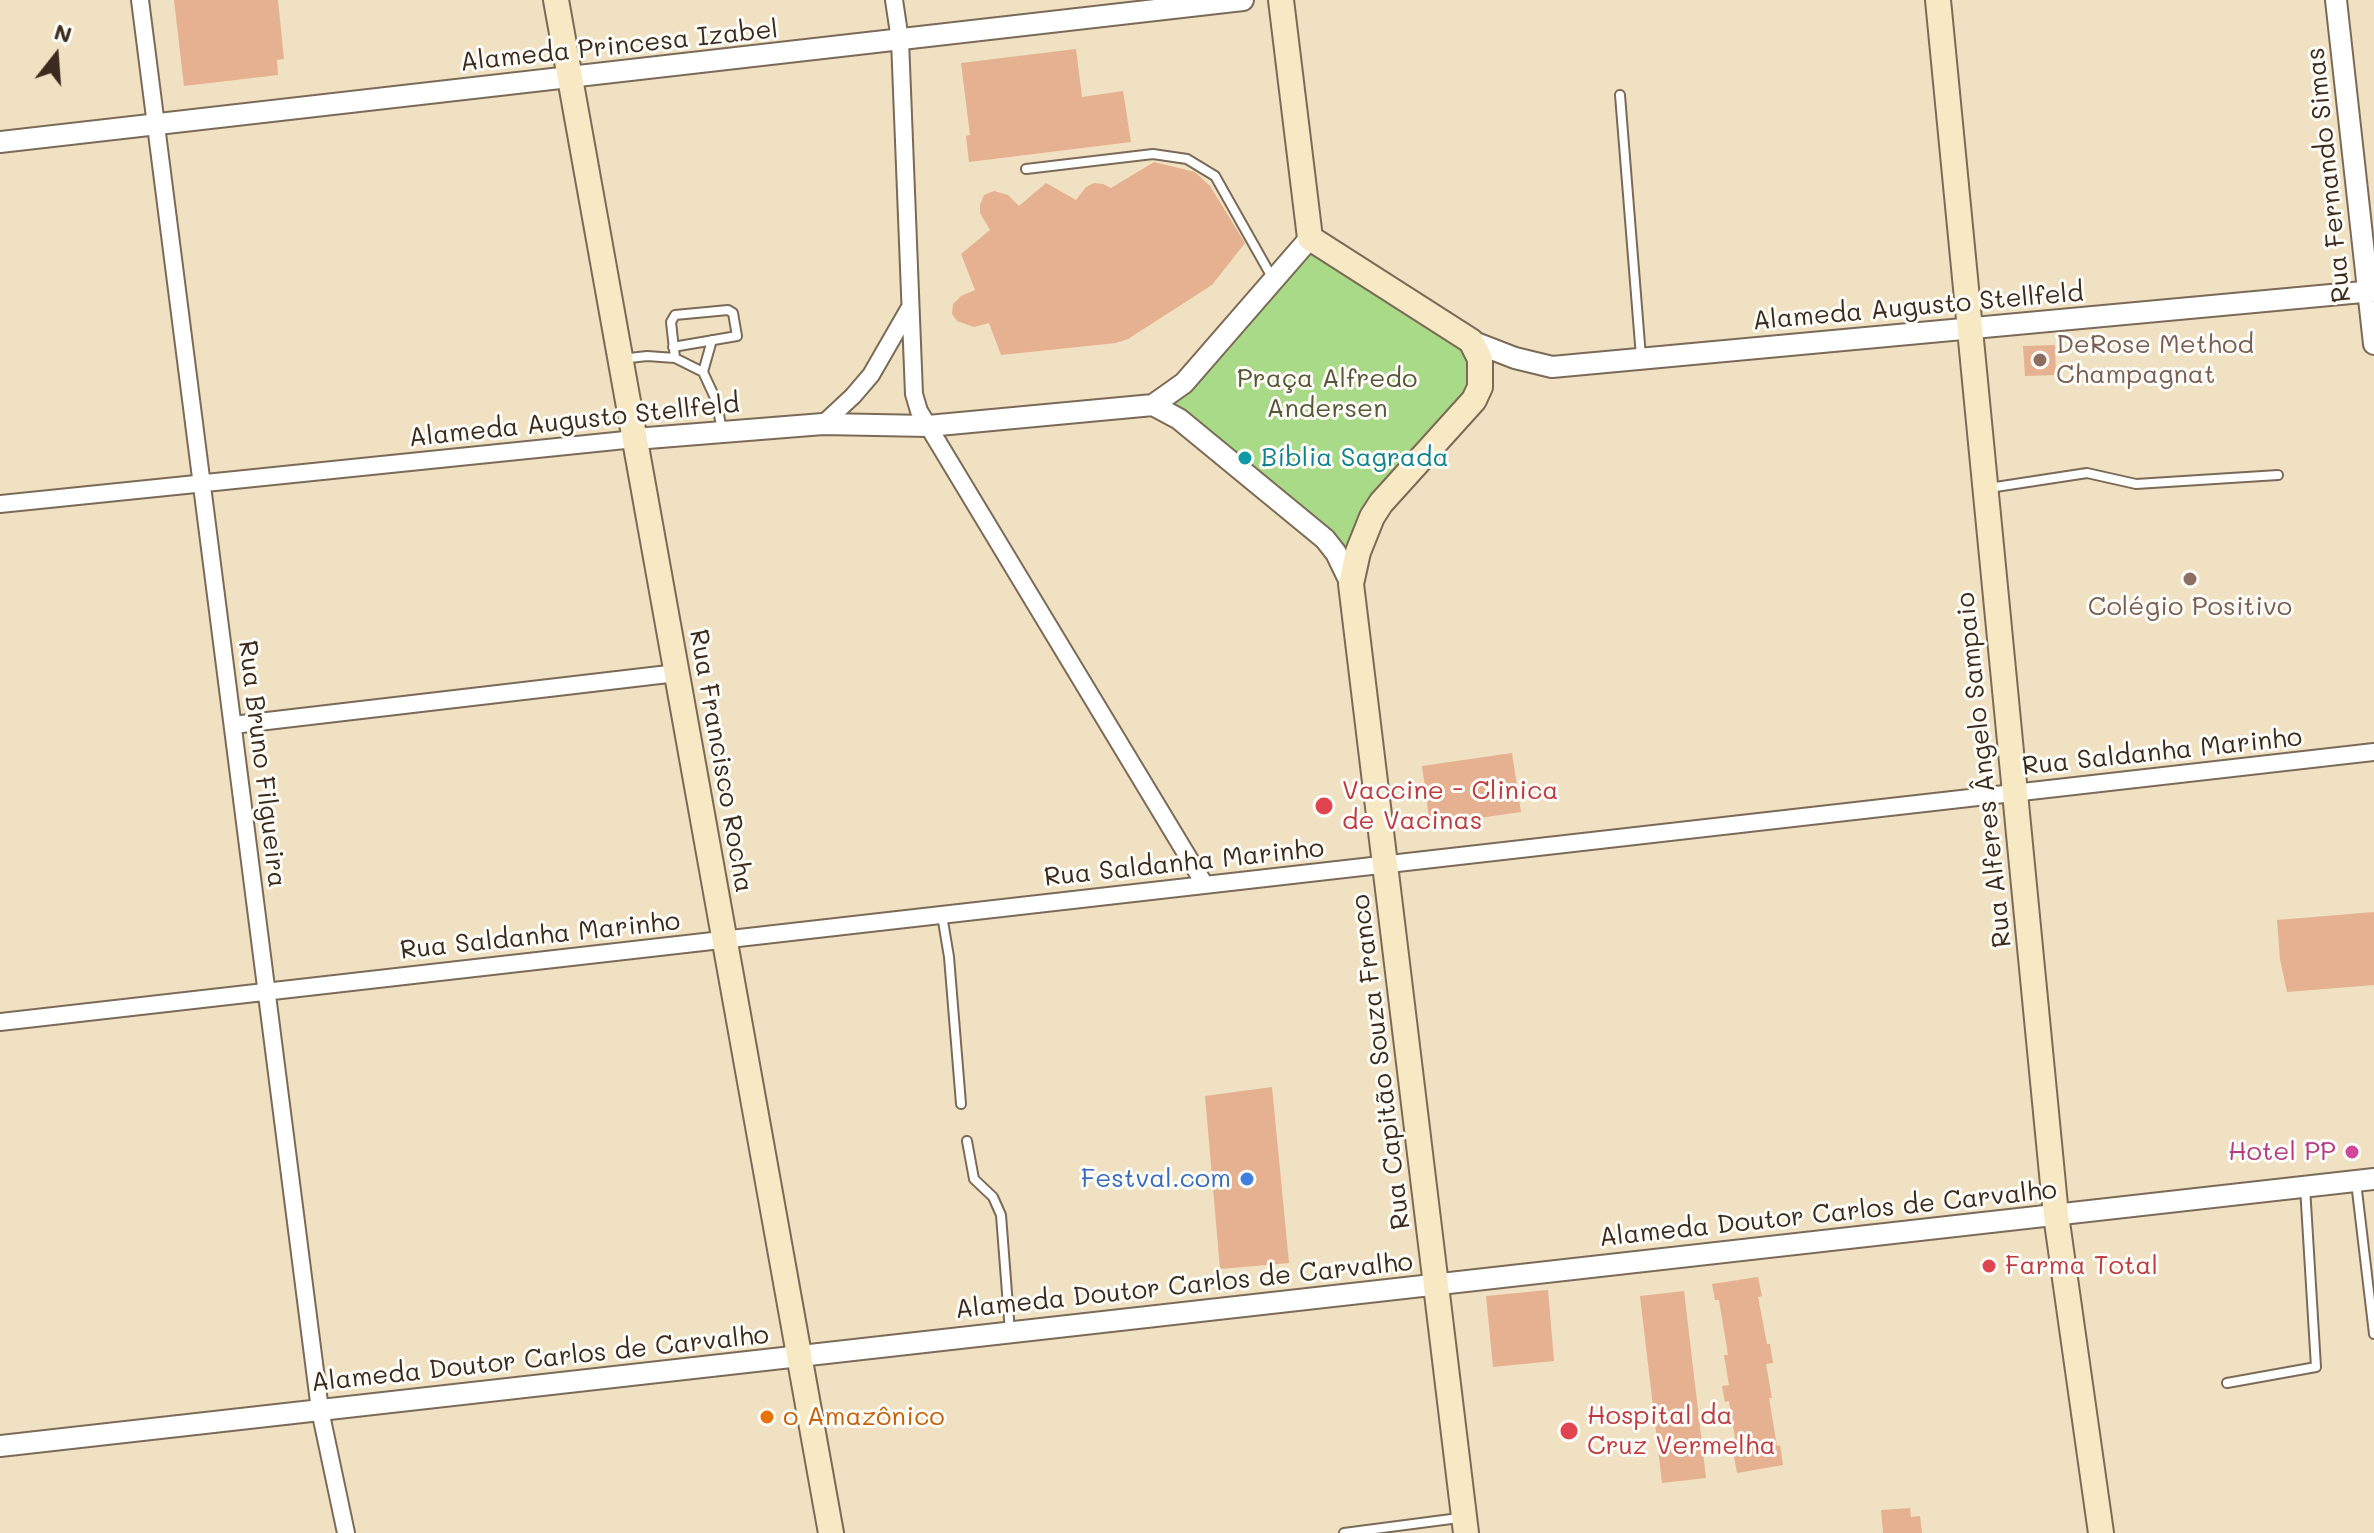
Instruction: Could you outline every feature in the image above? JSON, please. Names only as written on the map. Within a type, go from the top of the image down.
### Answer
[{"type":"main road","name":"Rua Francisco Rocha","points":[[556,0],[831,1533]]},
{"type":"main road","points":[[1281,0],[1310,238],[1471,341],[1480,359],[1482,374],[1474,400],[1381,503],[1364,534],[1351,584]]},
{"type":"main road","name":"Rua Alferes Ângelo Sampaio","points":[[1938,0],[2056,1215],[2101,1533]]},
{"type":"main road","name":"Rua Capitão Souza Franco","points":[[1351,584],[1465,1525]]},
{"type":"street","name":"Rua Bruno Filgueira","points":[[140,0],[320,1410],[346,1533]]},
{"type":"street","points":[[894,0],[900,40],[914,394],[928,426],[1205,885]]},
{"type":"street","name":"Alameda Princesa Izabel","points":[[0,142],[900,40],[1118,7],[1243,0]]},
{"type":"street","name":"Rua Fernando Simas","points":[[2336,0],[2371,291],[2374,344]]},
{"type":"street","points":[[1153,405],[1184,383],[1310,238]]},
{"type":"street","name":"Alameda Augusto Stellfeld","points":[[1471,341],[1515,358],[1552,367],[2371,291]]},
{"type":"street","points":[[823,424],[871,375],[910,308]]},
{"type":"street","points":[[1153,405],[1179,419],[1325,539],[1336,553],[1351,584]]},
{"type":"street","name":"Alameda Augusto Stellfeld","points":[[0,504],[635,439],[823,424],[928,426],[1153,405]]},
{"type":"street","points":[[233,725],[677,673]]},
{"type":"street","name":"Rua Saldanha Marinho","points":[[0,1022],[2374,752]]},
{"type":"street","name":"Alameda Doutor Carlos de Carvalho","points":[[0,1446],[2365,1180]]},
{"type":"lane","points":[[1620,95],[1642,359]]},
{"type":"lane","points":[[1026,169],[1153,154],[1187,159],[1215,176],[1273,280]]},
{"type":"lane","points":[[673,347],[737,336],[733,313],[728,310],[675,315],[671,322],[673,347],[675,358]]},
{"type":"lane","points":[[703,372],[712,340]]},
{"type":"lane","points":[[621,359],[647,356],[675,358],[703,372],[716,400],[722,432]]},
{"type":"lane","points":[[1985,489],[2087,473],[2136,484],[2278,475]]},
{"type":"lane","points":[[942,915],[949,957],[961,1104]]},
{"type":"lane","points":[[967,1141],[974,1179],[993,1197],[1001,1215],[1010,1332]]},
{"type":"lane","points":[[2365,1180],[2374,1334]]},
{"type":"lane","points":[[2227,1383],[2316,1367],[2305,1187]]},
{"type":"lane","points":[[1344,1533],[1465,1525]]},
{"type":"green space","name":"Praça Alfredo Andersen","points":[[1310,238],[1471,341],[1482,374],[1345,568],[1169,412],[1172,394]]},
{"type":"building","points":[[174,0],[278,0],[284,59],[277,60],[278,75],[184,86]]},
{"type":"building","points":[[1076,49],[1082,97],[1123,91],[1131,142],[969,162],[966,136],[970,135],[961,63]]},
{"type":"building","points":[[1154,162],[1195,172],[1210,186],[1245,243],[1212,285],[1128,339],[1116,343],[1001,355],[989,323],[974,327],[957,321],[952,314],[953,304],[961,296],[975,290],[961,254],[990,230],[980,213],[984,195],[994,191],[1008,195],[1019,206],[1046,183],[1076,200],[1086,187],[1094,183],[1111,188]]},
{"type":"building","name":"DeRose Method Champagnat","points":[[2055,345],[2056,375],[2025,376],[2023,346]]},
{"type":"building","points":[[1512,753],[1521,812],[1430,825],[1422,766]]},
{"type":"building","points":[[2374,912],[2374,985],[2287,992],[2277,920]]},
{"type":"building","name":"Festval.com","points":[[1272,1087],[1289,1263],[1220,1269],[1205,1096]]},
{"type":"building","points":[[1758,1277],[1762,1296],[1758,1297],[1773,1363],[1766,1364],[1772,1398],[1769,1398],[1783,1465],[1737,1473],[1734,1457],[1738,1456],[1729,1401],[1725,1402],[1722,1386],[1729,1385],[1724,1355],[1728,1355],[1719,1300],[1715,1300],[1712,1284]]},
{"type":"building","points":[[1548,1290],[1554,1361],[1493,1367],[1486,1296]]},
{"type":"building","points":[[1684,1291],[1706,1478],[1662,1483],[1640,1296]]},
{"type":"building","points":[[1910,1508],[1911,1517],[1920,1516],[1922,1533],[1883,1533],[1881,1510]]},
{"type":"place","name":"DeRose Method Champagnat","points":[[2040,360]]},
{"type":"place","name":"Bíblia Sagrada","points":[[1245,458]]},
{"type":"place","name":"Colégio Positivo","points":[[2190,579]]},
{"type":"place","name":"Vaccine - Clinica de Vacinas","points":[[1324,806]]},
{"type":"place","name":"Hotel PP","points":[[2352,1152]]},
{"type":"place","name":"Festval.com","points":[[1247,1179]]},
{"type":"place","name":"Farma Total","points":[[1989,1266]]},
{"type":"place","name":"o Amazônico","points":[[767,1417]]},
{"type":"place","name":"Hospital da Cruz Vermelha","points":[[1569,1431]]}]
